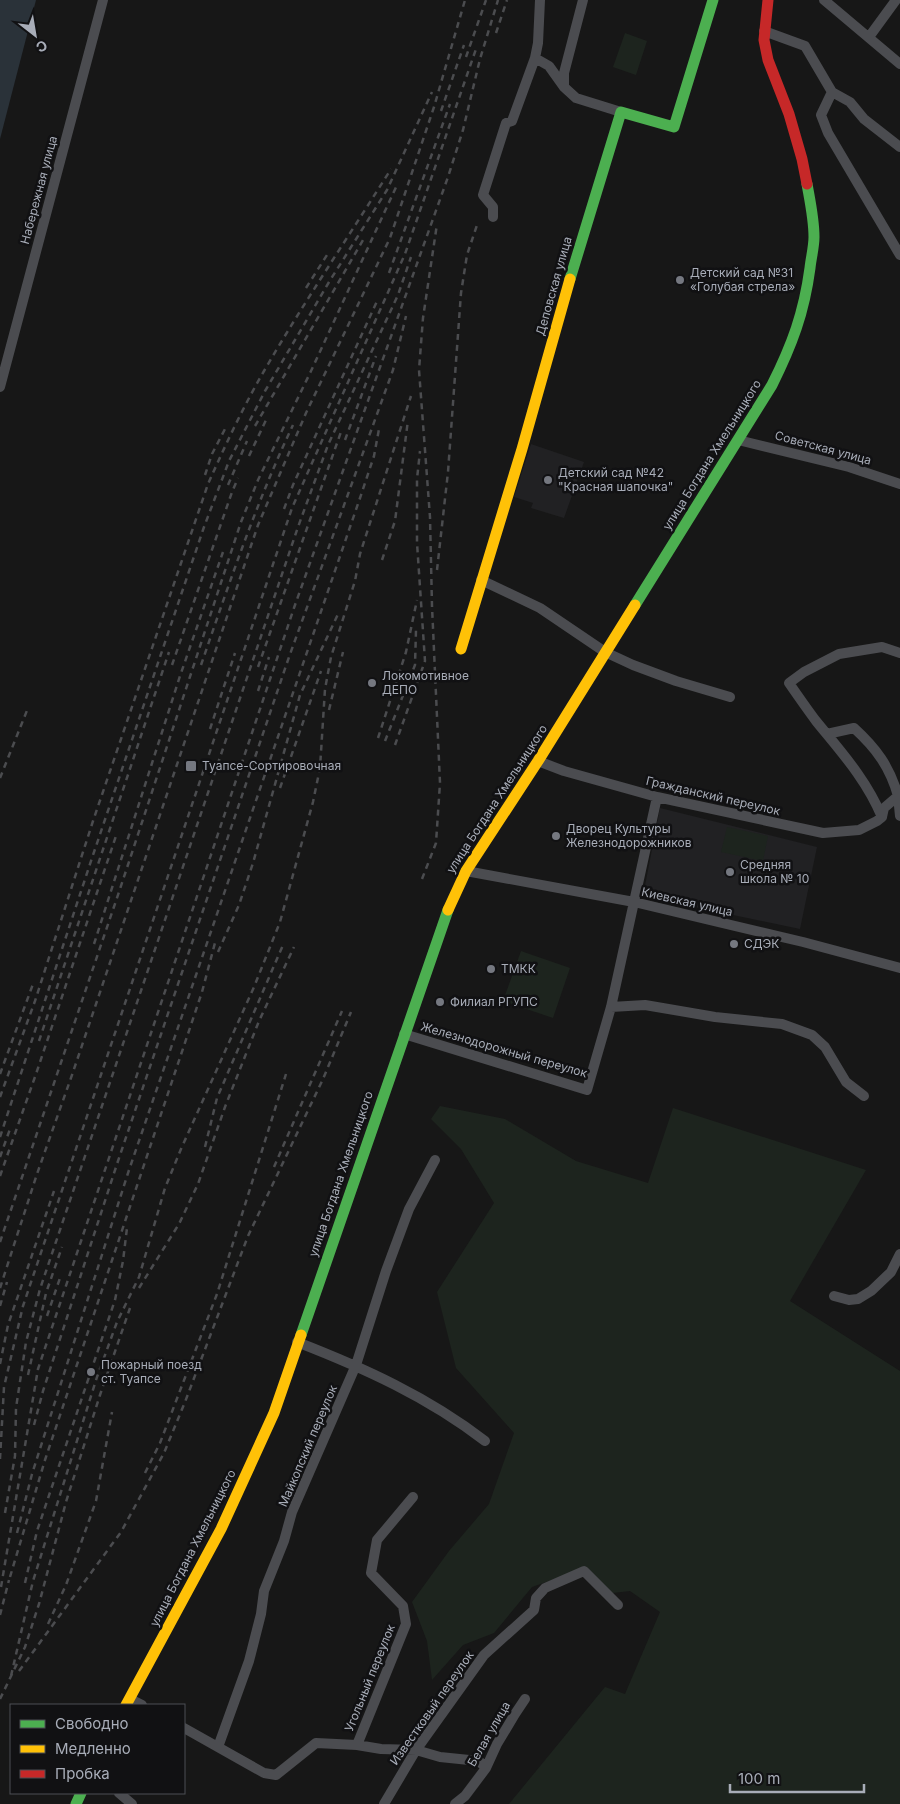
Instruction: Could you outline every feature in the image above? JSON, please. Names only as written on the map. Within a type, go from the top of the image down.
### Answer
[{"type":"main road","points":[[621,112],[674,127],[712,0]]},
{"type":"main road","name":"улица Богдана Хмельницкого","points":[[128,1702],[221,1528],[274,1413],[445,916],[466,871],[538,761],[738,440],[772,385],[790,349],[807,292],[814,239],[812,213],[802,159],[789,114],[768,60],[764,40],[767,2]]},
{"type":"main road","name":"Деповская улица","points":[[461,648],[522,449],[565,294],[621,112]]},
{"type":"street","name":"Набережная улица","points":[[0,387],[103,0]]},
{"type":"street","points":[[493,217],[493,208],[483,194],[506,123],[512,120],[535,58],[538,43],[540,0]]},
{"type":"street","points":[[564,87],[564,72],[583,0]]},
{"type":"street","points":[[824,0],[900,64]]},
{"type":"street","points":[[869,37],[896,0]]},
{"type":"street","points":[[764,31],[805,46],[832,92],[850,102],[864,119],[900,147]]},
{"type":"street","points":[[535,58],[549,66],[564,87],[576,98],[621,112]]},
{"type":"street","points":[[832,92],[821,115],[828,133],[900,255]]},
{"type":"street","name":"Советская улица","points":[[738,440],[849,467],[900,484]]},
{"type":"street","points":[[481,580],[540,608],[605,652],[676,681],[730,696]]},
{"type":"street","points":[[882,817],[876,803],[851,763],[789,683],[804,672],[839,654],[882,647],[900,653]]},
{"type":"street","points":[[827,734],[854,728],[871,743],[892,776],[898,796],[900,816]]},
{"type":"street","name":"Гражданский переулок","points":[[538,761],[564,771],[657,797],[823,833],[859,830],[882,817],[884,808],[898,796]]},
{"type":"street","points":[[657,797],[611,1007],[645,1005],[715,1017],[782,1024],[812,1035],[825,1047],[846,1082],[864,1096]]},
{"type":"street","name":"Киевская улица","points":[[466,871],[634,902],[803,942],[900,968]]},
{"type":"street","name":"Железнодорожный переулок","points":[[404,1034],[587,1090],[611,1007]]},
{"type":"street","name":"Майкопский переулок","points":[[218,1747],[249,1661],[261,1614],[264,1591],[284,1541],[292,1512],[356,1365],[386,1271],[409,1209],[435,1160]]},
{"type":"street","points":[[834,1296],[849,1300],[858,1299],[871,1291],[891,1272],[900,1254]]},
{"type":"street","points":[[297,1342],[356,1365],[422,1398],[459,1420],[485,1441]]},
{"type":"street","name":"Угольный переулок","points":[[357,1745],[406,1624],[402,1606],[371,1573],[377,1540],[413,1497]]},
{"type":"street","name":"Известковый переулок","points":[[384,1804],[416,1750],[484,1654],[534,1610],[536,1598],[545,1588],[584,1571],[618,1605]]},
{"type":"street","name":"Белая улица","points":[[455,1804],[465,1796],[486,1768],[497,1744],[525,1699]]},
{"type":"street","name":"Угольный переулок","points":[[185,1729],[264,1773],[276,1775],[316,1744],[416,1750],[440,1757],[479,1761],[486,1768]]},
{"type":"street","points":[[120,1794],[132,1804]]},
{"type":"shaded area","points":[[0,0],[36,0],[0,139]]},
{"type":"shaded area","points":[[625,33],[647,41],[636,75],[613,67]]},
{"type":"shaded area","name":"Детский сад №42 \"Красная шапочка\"","points":[[531,444],[584,462],[564,518],[531,508],[533,503],[514,497]]},
{"type":"shaded area","name":"Средняя школа № 10","points":[[660,808],[817,847],[800,929],[643,896]]},
{"type":"shaded area","points":[[727,827],[768,836],[763,861],[721,852]]},
{"type":"shaded area","points":[[521,951],[570,968],[553,1018],[503,1001]]},
{"type":"shaded area","points":[[440,1106],[505,1119],[576,1161],[648,1183],[673,1108],[866,1170],[790,1301],[900,1371],[900,1804],[509,1804],[605,1687],[625,1694],[660,1612],[630,1591],[604,1594],[580,1570],[532,1587],[494,1633],[463,1645],[432,1680],[427,1641],[412,1602],[449,1551],[489,1504],[514,1433],[456,1368],[437,1292],[494,1203],[461,1149],[431,1119]]},
{"type":"railway","points":[[0,1288],[258,525],[306,413],[390,238],[434,107],[465,0]]},
{"type":"railway","points":[[466,57],[486,0]]},
{"type":"railway","points":[[1,1587],[38,1369],[295,605],[448,177],[463,130],[480,59],[498,0]]},
{"type":"railway","points":[[496,33],[507,0]]},
{"type":"railway","points":[[441,111],[464,45]]},
{"type":"railway","points":[[0,1459],[4,1387],[23,1306],[292,508],[405,254],[476,49]]},
{"type":"railway","points":[[0,1137],[204,527],[229,461],[265,391],[329,282],[387,190],[432,92]]},
{"type":"railway","points":[[389,273],[450,104]]},
{"type":"railway","points":[[0,1097],[35,1001],[93,821],[208,484],[234,427],[279,345],[391,169]]},
{"type":"railway","points":[[0,1242],[120,889],[241,522],[258,480],[397,185]]},
{"type":"railway","points":[[422,879],[436,843],[440,783],[430,517],[419,370],[423,318],[437,224]]},
{"type":"railway","points":[[437,570],[448,472],[461,293],[467,255],[477,225]]},
{"type":"railway","points":[[255,426],[363,240]]},
{"type":"railway","points":[[306,288],[327,255]]},
{"type":"railway","points":[[5,1513],[15,1456],[16,1408],[26,1342],[40,1289],[298,527],[328,445],[398,295],[411,257]]},
{"type":"railway","points":[[284,509],[293,485],[378,299]]},
{"type":"railway","points":[[34,1425],[43,1391],[118,1161],[289,657],[393,370],[406,316]]},
{"type":"railway","points":[[345,440],[376,356]]},
{"type":"railway","points":[[11,1676],[33,1581],[97,1377],[117,1322],[139,1277],[165,1188],[254,987],[280,922],[313,802],[320,768],[325,689],[331,657],[355,581],[360,554],[411,396]]},
{"type":"railway","points":[[249,456],[266,420]]},
{"type":"railway","points":[[382,560],[395,521],[408,420]]},
{"type":"railway","points":[[201,665],[255,514],[293,425]]},
{"type":"railway","points":[[205,475],[212,454],[225,429]]},
{"type":"railway","points":[[258,667],[342,429]]},
{"type":"railway","points":[[17,1533],[32,1474],[129,1170],[360,498],[374,456],[379,429]]},
{"type":"railway","points":[[228,485],[247,441]]},
{"type":"railway","points":[[395,745],[425,661],[417,543],[417,479],[420,451]]},
{"type":"railway","points":[[172,665],[238,478]]},
{"type":"railway","points":[[94,944],[180,676],[223,552]]},
{"type":"railway","points":[[378,738],[406,652],[417,600]]},
{"type":"railway","points":[[218,952],[239,905],[253,863],[300,695],[339,612]]},
{"type":"railway","points":[[385,741],[415,665],[416,630]]},
{"type":"railway","points":[[39,1041],[169,652]]},
{"type":"railway","points":[[329,710],[343,652]]},
{"type":"railway","points":[[210,729],[235,653]]},
{"type":"railway","points":[[258,691],[269,657]]},
{"type":"railway","points":[[280,788],[321,671]]},
{"type":"railway","points":[[0,778],[28,708]]},
{"type":"railway","points":[[0,1176],[117,833]]},
{"type":"railway","points":[[10,1577],[45,1460],[202,992],[216,939]]},
{"type":"railway","points":[[205,1147],[217,1098],[283,945]]},
{"type":"railway","points":[[139,1288],[179,1224],[198,1184],[225,1107],[259,1021],[294,947]]},
{"type":"railway","points":[[0,1074],[33,984]]},
{"type":"railway","points":[[274,1167],[342,1011]]},
{"type":"railway","points":[[19,1671],[121,1532],[164,1453],[248,1236],[323,1079],[351,1012]]},
{"type":"railway","points":[[145,1473],[160,1443],[217,1294],[286,1074]]},
{"type":"railway","points":[[0,1157],[10,1129]]},
{"type":"railway","points":[[0,1364],[8,1325],[54,1191]]},
{"type":"railway","points":[[25,1583],[37,1531],[115,1300],[127,1228]]},
{"type":"railway","points":[[28,1375],[46,1293],[62,1247]]},
{"type":"railway","points":[[47,1316],[60,1278]]},
{"type":"railway","points":[[0,1306],[7,1282]]},
{"type":"railway","points":[[0,1699],[25,1647],[39,1604],[66,1502],[130,1308]]},
{"type":"railway","points":[[48,1624],[66,1585],[96,1501],[112,1412]]},
{"type":"railway","points":[[0,1615],[9,1580]]},
{"type":"traffic: fast","points":[[570,279],[621,112],[674,127],[713,0]]},
{"type":"traffic: fast","points":[[635,605],[772,385],[786,356],[801,314],[814,245],[812,210],[807,184]]},
{"type":"traffic: fast","points":[[301,1335],[448,910]]},
{"type":"traffic: fast","points":[[76,1804],[81,1794]]},
{"type":"traffic: slow","points":[[461,649],[522,449],[570,279]]},
{"type":"traffic: slow","points":[[448,910],[466,871],[538,761],[635,605]]},
{"type":"traffic: slow","points":[[127,1704],[221,1529],[274,1413],[301,1335]]},
{"type":"traffic: jam","points":[[768,0],[764,40],[768,60],[789,114],[807,184]]},
{"type":"place","name":"Детский сад №31 «Голубая стрела»","points":[[680,280]]},
{"type":"place","name":"Детский сад №42 \"Красная шапочка\"","points":[[548,480]]},
{"type":"place","name":"Локомотивное ДЕПО","points":[[372,683]]},
{"type":"place","name":"Туапсе-Сортировочная","points":[[191,766]]},
{"type":"place","name":"Дворец Культуры Железнодорожников","points":[[556,836]]},
{"type":"place","name":"Средняя школа № 10","points":[[730,872]]},
{"type":"place","name":"СДЭК","points":[[734,944]]},
{"type":"place","name":"ТМКК","points":[[491,969]]},
{"type":"place","name":"Филиал РГУПС","points":[[440,1002]]},
{"type":"place","name":"Пожарный поезд ст. Туапсе","points":[[91,1372]]}]
